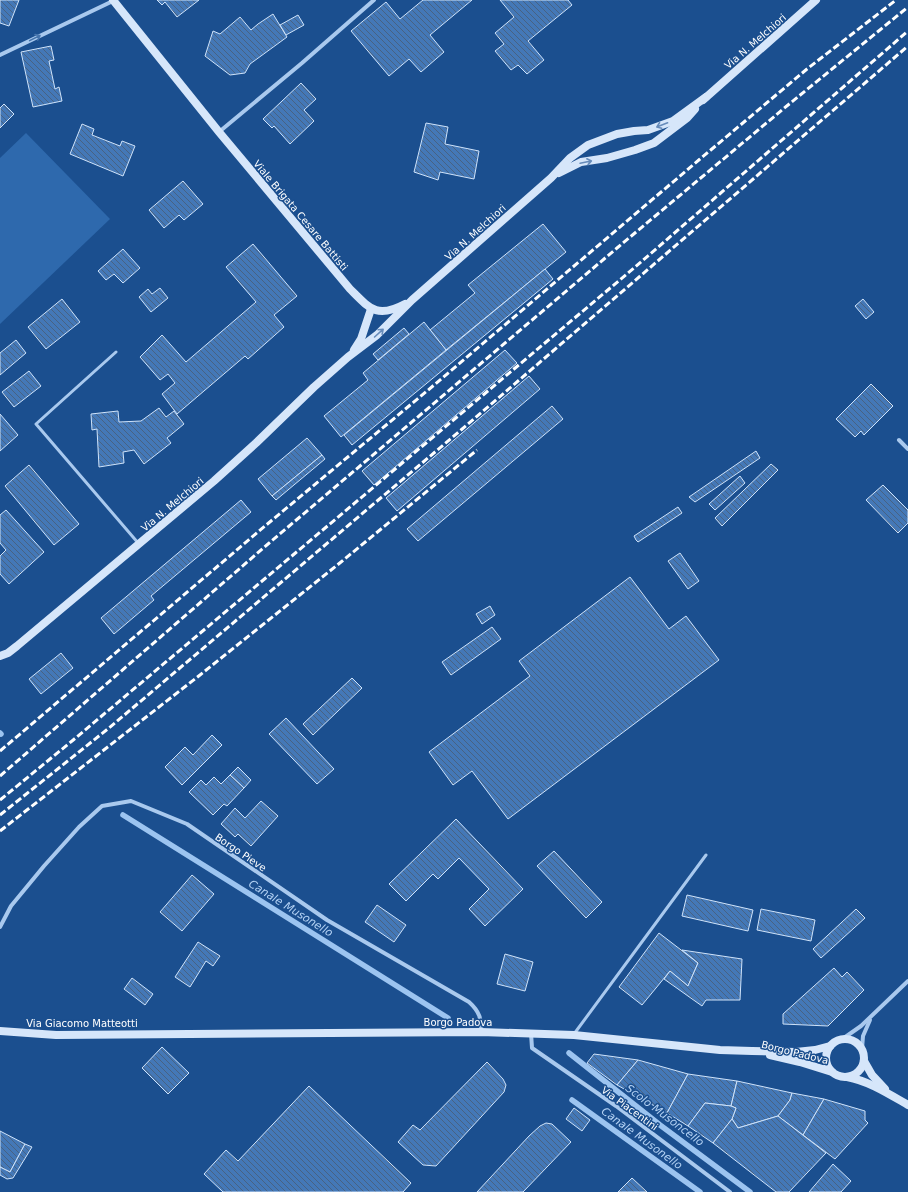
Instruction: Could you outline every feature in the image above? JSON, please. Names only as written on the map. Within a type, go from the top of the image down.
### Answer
[{"type":"street","points":[[0,55],[113,0]]},
{"type":"street","name":"Viale Brigata Cesare Battisti","points":[[113,0],[219,132],[350,289],[371,309]]},
{"type":"street","points":[[219,132],[374,0]]},
{"type":"street","name":"Via N. Melchiori","points":[[0,656],[8,653],[17,646],[214,481],[348,357],[377,335],[412,300],[550,178],[570,158],[588,145],[616,134],[648,130],[672,121],[706,97],[816,0]]},
{"type":"street","name":"Via N. Melchiori","points":[[550,178],[581,162],[607,158],[654,143],[687,118],[706,97]]},
{"type":"street","name":"Via N. Melchiori","points":[[348,357],[357,347],[361,339],[371,309],[382,312],[390,311],[412,300]]},
{"type":"street","points":[[899,440],[908,449]]},
{"type":"street","name":"Borgo Pieve","points":[[0,927],[12,906],[44,866],[79,827],[102,806],[131,802],[187,824],[327,920],[469,1002],[478,1012],[481,1022],[481,1032]]},
{"type":"street","points":[[846,1077],[852,1076],[857,1072],[864,1061],[862,1042],[869,1021],[908,981]]},
{"type":"street","points":[[841,1040],[874,1015]]},
{"type":"street","name":"Via Giacomo Matteotti","points":[[0,1031],[56,1035],[164,1034]]},
{"type":"street","name":"Borgo Padova","points":[[164,1034],[481,1032],[574,1035],[720,1050],[796,1052],[815,1050],[830,1046]]},
{"type":"street","name":"Via Piacentini","points":[[531,1033],[532,1048],[616,1106],[730,1192]]},
{"type":"street","points":[[862,1049],[858,1044],[847,1039],[835,1042],[827,1051],[827,1064],[832,1072],[840,1076],[859,1080],[892,1095],[908,1105]]},
{"type":"street","name":"Borgo Padova","points":[[752,1051],[800,1062],[832,1072]]},
{"type":"street","points":[[864,1061],[872,1075],[892,1095]]},
{"type":"lane","points":[[116,352],[36,424],[139,544]]},
{"type":"lane","points":[[574,1035],[706,855]]},
{"type":"shaded area","points":[[26,133],[110,219],[0,324],[0,158]]},
{"type":"building","points":[[0,0],[19,0],[9,26],[0,23]]},
{"type":"building","points":[[157,0],[199,0],[177,17],[165,2],[162,5]]},
{"type":"building","points":[[423,0],[472,0],[430,35],[444,52],[421,72],[409,59],[389,76],[351,31],[386,2],[400,19]]},
{"type":"building","points":[[500,0],[568,0],[572,5],[528,41],[544,60],[527,74],[518,65],[511,70],[495,51],[504,44],[495,33],[514,17]]},
{"type":"building","points":[[273,14],[287,37],[250,64],[245,73],[230,75],[205,56],[213,31],[220,34],[240,17],[251,30]]},
{"type":"building","points":[[298,15],[304,25],[286,35],[280,25]]},
{"type":"building","points":[[51,46],[54,60],[49,61],[55,89],[59,87],[62,101],[33,107],[21,52]]},
{"type":"building","points":[[301,83],[316,99],[304,110],[314,121],[290,144],[274,126],[272,128],[263,119]]},
{"type":"building","points":[[4,104],[14,114],[0,128],[0,108]]},
{"type":"building","points":[[426,123],[448,127],[445,144],[479,151],[474,179],[440,172],[438,180],[414,172]]},
{"type":"building","points":[[82,124],[94,129],[92,135],[120,146],[122,141],[135,146],[123,176],[70,154]]},
{"type":"building","points":[[183,181],[203,204],[184,220],[179,215],[164,228],[149,210]]},
{"type":"building","points":[[543,224],[566,252],[446,350],[430,330],[475,293],[468,285]]},
{"type":"building","points":[[253,244],[297,296],[274,315],[284,327],[248,359],[245,356],[177,414],[162,394],[175,383],[168,374],[160,380],[140,357],[162,335],[186,362],[256,302],[226,267]]},
{"type":"building","points":[[123,249],[140,268],[123,283],[114,274],[106,280],[98,271]]},
{"type":"building","points":[[545,269],[553,279],[352,445],[344,435]]},
{"type":"building","points":[[160,288],[168,298],[151,312],[139,297],[148,289],[152,294]]},
{"type":"building","points":[[62,299],[80,322],[46,349],[28,327]]},
{"type":"building","points":[[863,299],[874,312],[866,319],[855,306]]},
{"type":"building","points":[[424,322],[446,350],[341,437],[324,416],[368,380],[363,373]]},
{"type":"building","points":[[404,328],[409,334],[378,360],[373,354]]},
{"type":"building","points":[[16,340],[26,353],[0,375],[0,353]]},
{"type":"building","points":[[505,350],[517,363],[374,485],[362,471]]},
{"type":"building","points":[[29,371],[41,386],[14,407],[2,392]]},
{"type":"building","points":[[529,376],[540,389],[397,511],[386,498]]},
{"type":"building","points":[[871,384],[893,406],[864,435],[861,431],[855,437],[836,419]]},
{"type":"building","points":[[552,406],[563,419],[418,541],[407,529]]},
{"type":"building","points":[[159,408],[166,417],[174,411],[184,424],[167,438],[171,443],[144,464],[134,450],[123,452],[124,463],[99,467],[97,429],[92,430],[91,414],[118,411],[119,422],[141,421]]},
{"type":"building","points":[[0,414],[18,435],[0,451]]},
{"type":"building","points":[[307,438],[322,455],[272,496],[258,479]]},
{"type":"building","points":[[756,451],[760,458],[695,502],[689,497]]},
{"type":"building","points":[[322,455],[325,459],[276,500],[272,496]]},
{"type":"building","points":[[771,464],[778,470],[722,526],[715,518]]},
{"type":"building","points":[[29,465],[79,524],[54,545],[5,486]]},
{"type":"building","points":[[740,476],[745,483],[715,510],[709,504]]},
{"type":"building","points":[[883,485],[908,510],[908,523],[898,533],[866,500]]},
{"type":"building","points":[[241,500],[251,512],[151,596],[154,600],[114,634],[101,618]]},
{"type":"building","points":[[678,507],[682,513],[638,542],[636,540],[634,536]]},
{"type":"building","points":[[6,510],[44,552],[9,584],[0,574],[0,556],[6,550],[0,543],[0,515]]},
{"type":"building","points":[[680,553],[699,581],[688,589],[668,561]]},
{"type":"building","points":[[630,577],[669,629],[686,616],[719,660],[508,819],[472,771],[453,785],[429,752],[530,676],[519,661]]},
{"type":"building","points":[[490,606],[495,615],[482,624],[476,614]]},
{"type":"building","points":[[492,627],[501,639],[451,675],[442,662]]},
{"type":"building","points":[[61,653],[73,668],[41,694],[29,679]]},
{"type":"building","points":[[352,678],[362,688],[313,735],[303,724]]},
{"type":"building","points":[[286,718],[334,769],[317,784],[269,734]]},
{"type":"building","points":[[212,735],[222,745],[182,785],[165,767],[185,747],[193,755]]},
{"type":"building","points":[[238,767],[251,780],[244,788],[230,775]]},
{"type":"building","points":[[230,775],[244,788],[227,806],[224,804],[213,815],[189,792],[201,780],[206,785],[214,777],[221,784]]},
{"type":"building","points":[[261,801],[278,816],[251,846],[238,834],[235,837],[221,824],[235,808],[245,818]]},
{"type":"building","points":[[456,819],[523,889],[485,926],[469,909],[489,889],[459,858],[438,879],[433,874],[406,901],[389,884]]},
{"type":"building","points":[[554,851],[602,902],[586,918],[537,866]]},
{"type":"building","points":[[192,875],[214,894],[182,931],[160,912]]},
{"type":"building","points":[[687,895],[753,910],[748,931],[682,916]]},
{"type":"building","points":[[377,905],[406,925],[394,942],[365,922]]},
{"type":"building","points":[[761,909],[815,920],[811,941],[757,930]]},
{"type":"building","points":[[856,909],[865,918],[821,958],[813,949]]},
{"type":"building","points":[[659,933],[698,963],[688,986],[670,971],[642,1005],[619,987]]},
{"type":"building","points":[[198,942],[220,956],[213,966],[206,961],[190,987],[175,977]]},
{"type":"building","points":[[682,950],[742,959],[740,1000],[706,1000],[702,1006],[664,979],[670,971],[688,986],[698,963]]},
{"type":"building","points":[[505,954],[533,962],[525,991],[497,984]]},
{"type":"building","points":[[834,968],[842,977],[847,972],[864,990],[828,1026],[783,1024],[783,1014]]},
{"type":"building","points":[[132,978],[153,994],[145,1005],[124,989]]},
{"type":"building","points":[[162,1047],[189,1073],[168,1094],[142,1068]]},
{"type":"building","points":[[594,1054],[638,1060],[617,1085],[587,1063]]},
{"type":"building","points":[[638,1060],[688,1074],[667,1113],[617,1085]]},
{"type":"building","points":[[487,1062],[503,1079],[506,1085],[504,1092],[436,1166],[423,1165],[398,1142],[413,1125],[420,1130]]},
{"type":"building","points":[[688,1074],[737,1081],[731,1106],[705,1103],[688,1126],[667,1113]]},
{"type":"building","points":[[737,1081],[792,1093],[790,1100],[778,1116],[738,1128],[732,1119],[736,1108],[731,1106]]},
{"type":"building","points":[[309,1086],[411,1183],[403,1192],[223,1192],[204,1174],[226,1150],[238,1161]]},
{"type":"building","points":[[792,1093],[824,1099],[803,1135],[778,1116],[790,1100]]},
{"type":"building","points":[[824,1099],[865,1111],[865,1120],[868,1123],[835,1159],[803,1135]]},
{"type":"building","points":[[705,1103],[736,1108],[732,1119],[713,1143],[688,1126]]},
{"type":"building","points":[[574,1108],[590,1120],[582,1131],[566,1119]]},
{"type":"building","points":[[778,1116],[826,1153],[789,1192],[776,1192],[713,1143],[732,1119],[738,1128]]},
{"type":"building","points":[[546,1123],[552,1124],[571,1142],[523,1192],[477,1192],[529,1136],[540,1126]]},
{"type":"building","points":[[0,1131],[25,1144],[10,1172],[0,1167]]},
{"type":"building","points":[[25,1144],[32,1147],[13,1178],[7,1179],[0,1175],[0,1167],[10,1172]]},
{"type":"building","points":[[833,1164],[851,1181],[841,1192],[809,1192]]},
{"type":"building","points":[[632,1178],[647,1192],[618,1192]]},
{"type":"waterway","name":"Canale Musonello","points":[[123,815],[448,1018]]},
{"type":"waterway","name":"Scolo Musoncello","points":[[569,1053],[660,1125],[750,1192]]},
{"type":"waterway","name":"Canale Musonello","points":[[572,1100],[700,1192]]},
{"type":"railway","points":[[0,751],[807,69],[896,0]]},
{"type":"railway","points":[[0,776],[268,544],[617,248],[908,7]]},
{"type":"railway","points":[[0,800],[634,268],[908,31]]},
{"type":"railway","points":[[0,815],[109,728],[461,430],[908,46]]},
{"type":"railway","points":[[0,831],[200,675],[477,450]]}]
